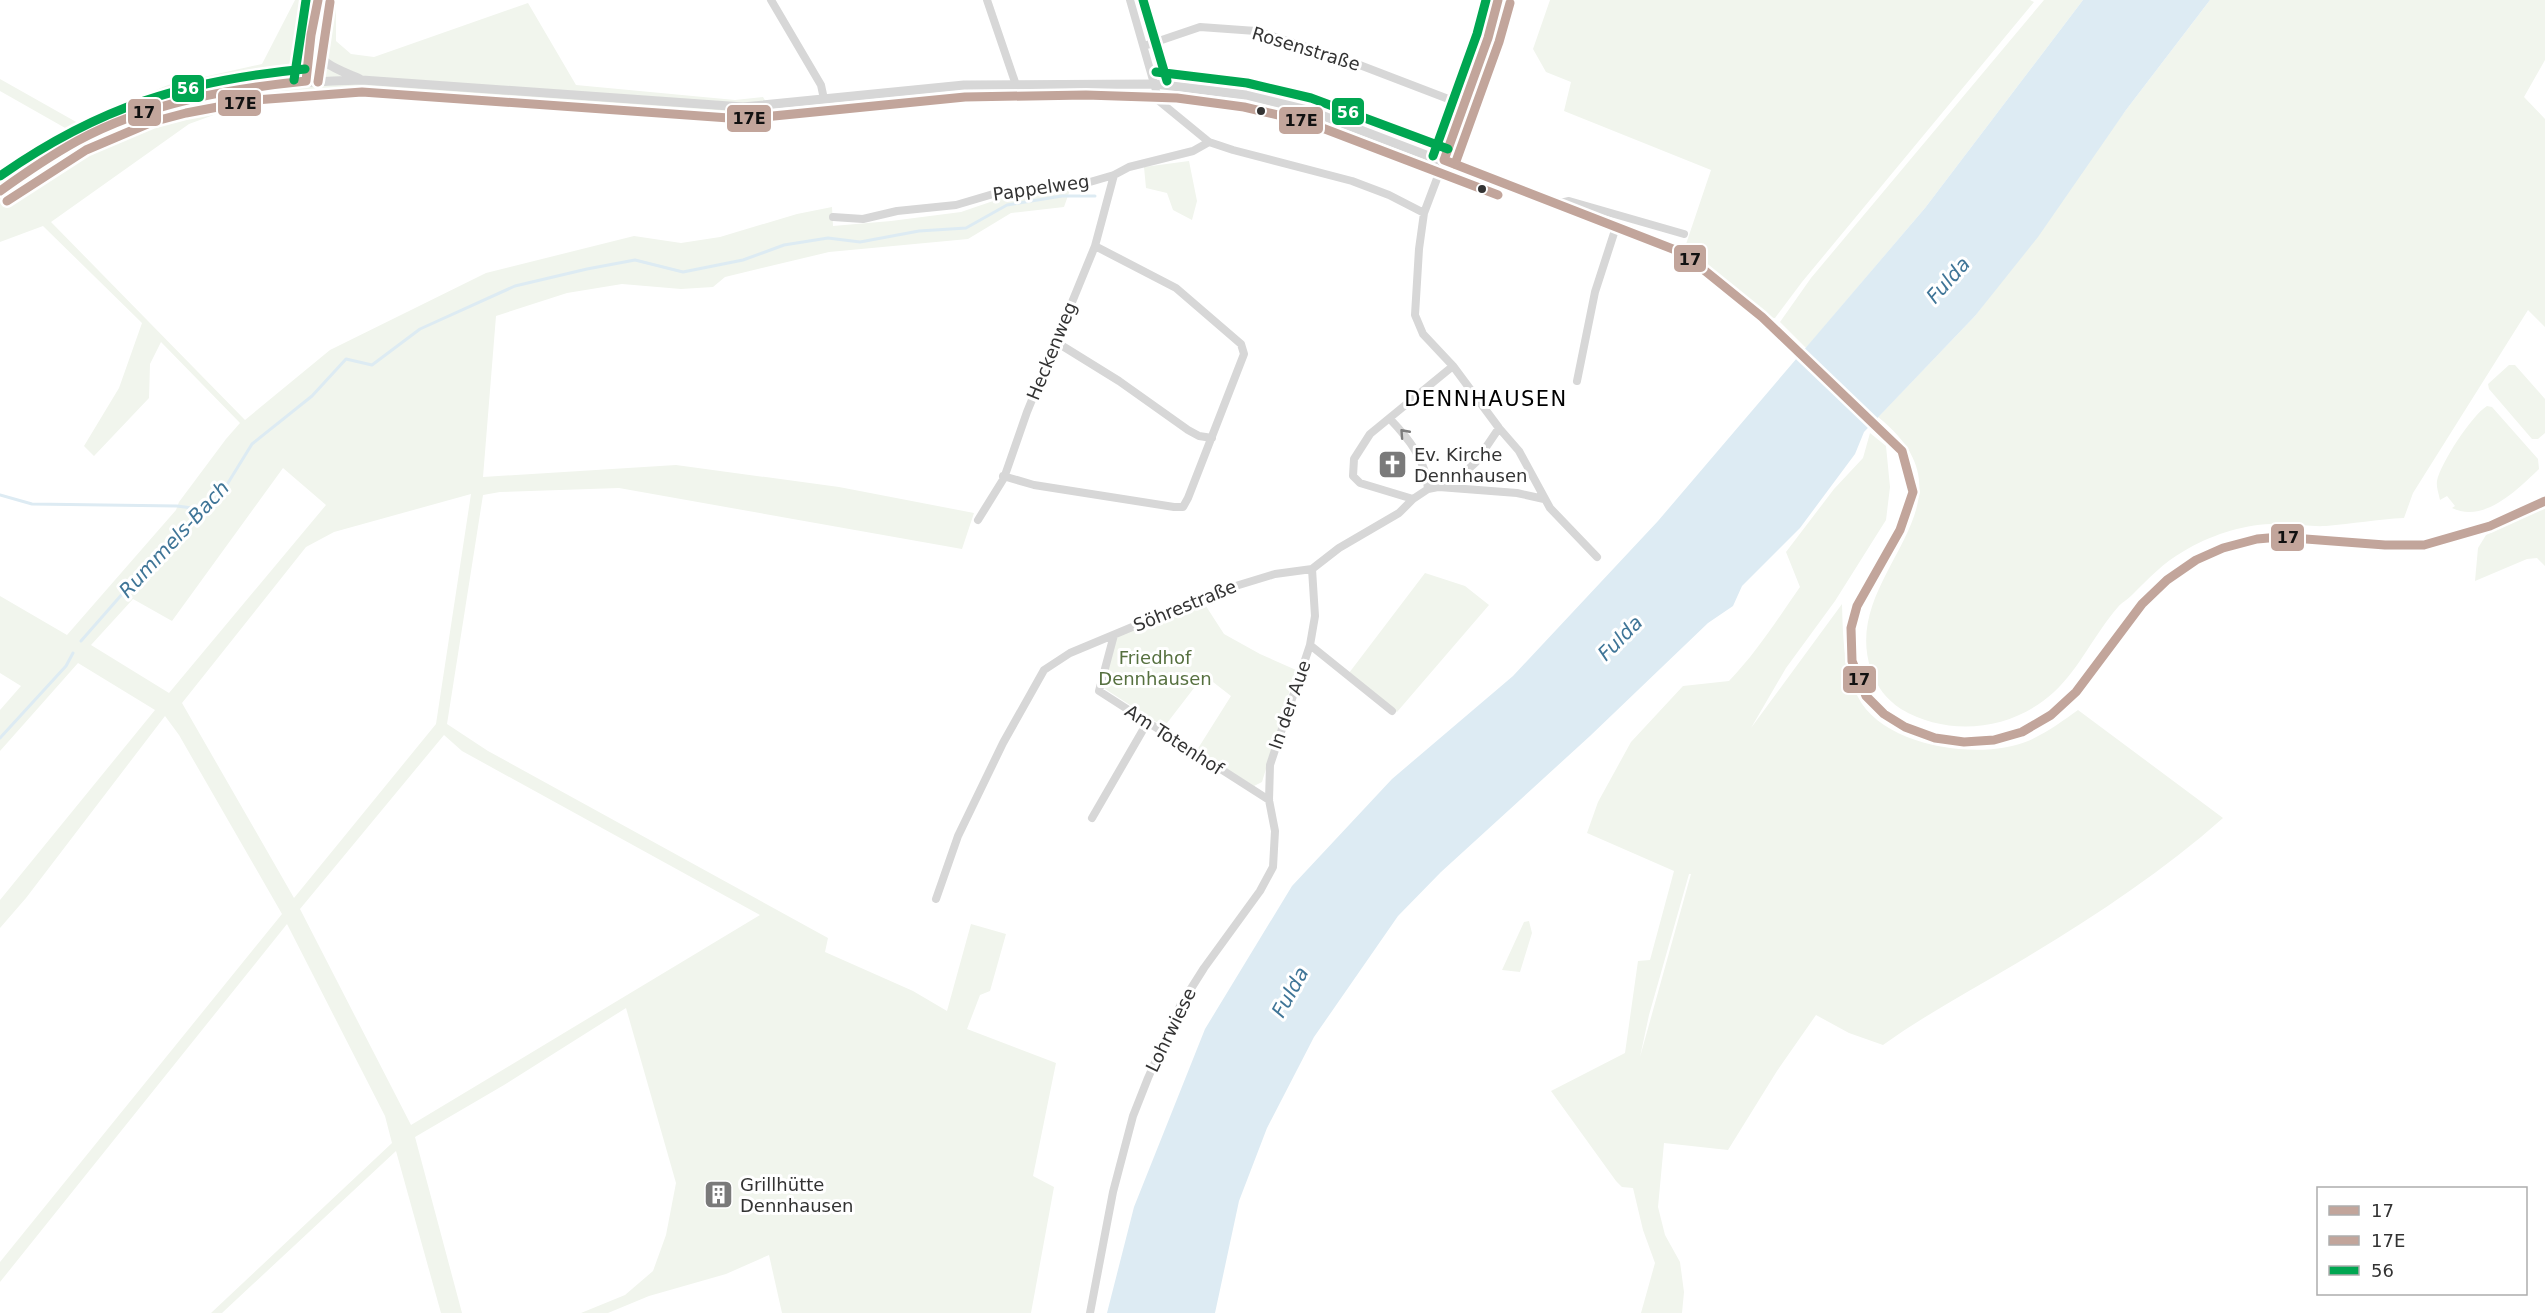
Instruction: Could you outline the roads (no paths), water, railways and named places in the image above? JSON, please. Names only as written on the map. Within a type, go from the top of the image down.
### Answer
[{"type":"street","points":[[306,81],[318,0]]},
{"type":"street","points":[[771,0],[821,85],[824,99]]},
{"type":"street","points":[[987,0],[1016,86]]},
{"type":"street","points":[[1130,0],[1159,101],[1209,142],[1352,181],[1389,195],[1424,213]]},
{"type":"street","points":[[1498,0],[1464,105],[1424,213],[1419,249],[1415,315],[1424,334],[1453,366],[1498,428],[1519,451],[1544,499],[1597,557]]},
{"type":"street","name":"Rosenstraße","points":[[1144,46],[1200,27],[1256,31],[1344,59],[1464,105]]},
{"type":"street","points":[[311,35],[314,49],[320,58],[327,64],[362,80]]},
{"type":"street","points":[[0,191],[49,157],[123,120],[213,93],[306,81],[362,80],[743,107],[964,85],[1155,84],[1246,95],[1308,110],[1683,253],[1744,300],[1892,440],[1902,451],[1913,492],[1900,531],[1879,564],[1857,606],[1851,628],[1852,661],[1866,696],[1884,714],[1905,727],[1935,738],[1964,742],[1994,740],[2022,732],[2051,715],[2076,692],[2142,604],[2167,580],[2196,560],[2223,548],[2257,539],[2280,537],[2424,545],[2490,526],[2545,501]]},
{"type":"street","name":"Pappelweg","points":[[833,217],[863,219],[897,211],[956,205],[1000,192],[1083,184],[1114,176],[1129,167],[1193,151],[1209,142]]},
{"type":"street","name":"Heckenweg","points":[[978,520],[1004,478],[1095,246],[1114,176]]},
{"type":"street","points":[[1556,204],[1569,201],[1684,234]]},
{"type":"street","points":[[1577,381],[1595,292],[1616,227]]},
{"type":"street","points":[[1003,476],[1034,485],[1103,497],[1183,507],[1212,438],[1244,354],[1241,344],[1176,288],[1095,246]]},
{"type":"street","points":[[1056,342],[1119,381],[1188,430],[1199,436],[1212,438]]},
{"type":"street","points":[[1413,499],[1360,483],[1353,476],[1354,459],[1370,434],[1453,366]]},
{"type":"street","points":[[1390,419],[1412,443],[1427,474],[1428,489]]},
{"type":"street","name":"Söhrestraße","points":[[936,899],[958,836],[1003,743],[1044,670],[1070,653],[1173,608],[1244,582],[1312,569],[1340,548],[1399,513],[1413,499],[1428,489],[1460,477],[1476,462],[1498,428]]},
{"type":"street","points":[[1438,487],[1517,493],[1544,499]]},
{"type":"street","name":"In der Aue","points":[[1270,765],[1310,645],[1315,616],[1312,569]]},
{"type":"street","name":"Am Totenhof","points":[[1114,635],[1099,691],[1269,800]]},
{"type":"street","name":"In der Aue","points":[[1310,645],[1392,711]]},
{"type":"street","points":[[1092,818],[1147,723]]},
{"type":"street","name":"Lohrwiese","points":[[1090,1313],[1113,1192],[1133,1116],[1148,1078],[1180,1006],[1204,968],[1260,891],[1273,867],[1275,831],[1269,800],[1270,765]]},
{"type":"water","name":"Fulda","points":[[2083,0],[2210,0],[2126,110],[2038,237],[1975,316],[1864,432],[1855,454],[1800,528],[1742,586],[1733,606],[1708,623],[1590,736],[1441,872],[1398,916],[1314,1037],[1267,1128],[1239,1201],[1215,1313],[1107,1313],[1134,1207],[1205,1029],[1292,886],[1392,779],[1513,676],[1658,521],[1925,208]]},
{"type":"waterway","name":"Rummels-Bach","points":[[81,641],[145,568],[156,564],[223,491],[252,444],[312,396],[346,359],[372,365],[420,329],[515,286],[587,269],[635,260],[683,272],[743,260],[784,245],[828,238],[860,242],[919,231],[966,228],[1007,205],[1062,196],[1095,196]]},
{"type":"waterway","points":[[0,495],[32,504],[177,506],[207,510]]},
{"type":"waterway","points":[[0,738],[66,666],[73,653]]},
{"type":"place","name":"Ev. Kirche Dennhausen","points":[[1393,465]]},
{"type":"place","name":"Grillhütte Dennhausen","points":[[719,1195]]},
{"type":"district","name":"DENNHAUSEN","points":[[1486,399]]},
{"type":"park label","name":"Friedhof Dennhausen","points":[[1155,668]]}]
